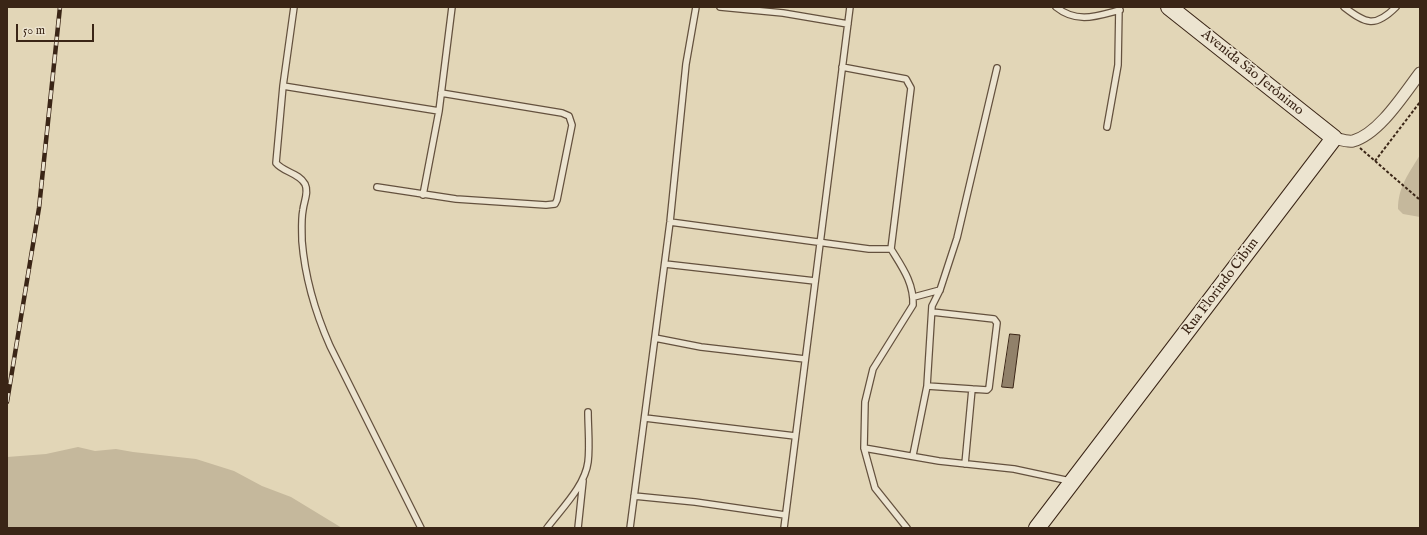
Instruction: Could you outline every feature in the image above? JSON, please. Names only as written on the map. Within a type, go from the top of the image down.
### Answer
[{"type":"street","name":"Avenida São Jerônimo","points":[[1169,7],[1334,138]]},
{"type":"street","points":[[1334,138],[1352,141],[1366,134],[1380,124],[1420,73]]},
{"type":"street","name":"Rua Florindo Cibim","points":[[1037,528],[1334,138]]},
{"type":"lane","points":[[294,7],[283,86],[276,163],[280,168],[304,181],[307,191],[302,212],[302,239],[305,267],[318,318],[330,346],[421,528]]},
{"type":"lane","points":[[423,195],[439,111],[452,7]]},
{"type":"lane","points":[[630,528],[665,264],[686,64],[696,7]]},
{"type":"lane","points":[[720,7],[783,13],[848,24]]},
{"type":"lane","points":[[784,528],[850,7]]},
{"type":"lane","points":[[1056,7],[1070,16],[1093,17],[1119,8],[1118,65],[1107,128]]},
{"type":"lane","points":[[1344,7],[1360,19],[1375,22],[1385,18],[1396,7]]},
{"type":"lane","points":[[842,67],[906,79],[911,88],[891,249],[908,276],[914,297],[913,305],[873,369],[865,402],[864,448],[875,488],[907,528]]},
{"type":"lane","points":[[913,455],[927,386],[932,306],[940,290],[957,238],[997,68]]},
{"type":"lane","points":[[283,86],[439,111]]},
{"type":"lane","points":[[378,187],[423,195],[486,202],[552,205],[557,200],[572,125],[569,116],[562,113],[441,93]]},
{"type":"lane","points":[[670,222],[820,241],[869,249],[891,249]]},
{"type":"lane","points":[[665,264],[815,281]]},
{"type":"lane","points":[[914,297],[940,290]]},
{"type":"lane","points":[[927,386],[985,391],[989,388],[997,323],[994,319],[932,312]]},
{"type":"lane","points":[[655,338],[701,347],[805,359]]},
{"type":"lane","points":[[965,464],[972,389]]},
{"type":"lane","points":[[585,528],[578,528],[583,478],[588,462],[588,412]]},
{"type":"lane","points":[[644,418],[795,436]]},
{"type":"lane","points":[[864,448],[965,464],[1014,469],[1073,482]]},
{"type":"lane","points":[[547,528],[583,478]]},
{"type":"lane","points":[[634,496],[695,502],[785,515]]},
{"type":"path","points":[[1375,161],[1420,102]]},
{"type":"path","points":[[1352,141],[1420,200]]},
{"type":"shaded area","points":[[1420,155],[1420,217],[1403,214],[1398,209],[1398,201],[1408,174]]},
{"type":"shaded area","points":[[78,447],[95,451],[116,449],[196,459],[234,471],[262,486],[291,497],[342,528],[7,528],[7,457],[46,454]]},
{"type":"building","points":[[1010,334],[1020,335],[1013,388],[1002,387]]},
{"type":"railway","points":[[7,402],[39,208],[60,7]]}]
